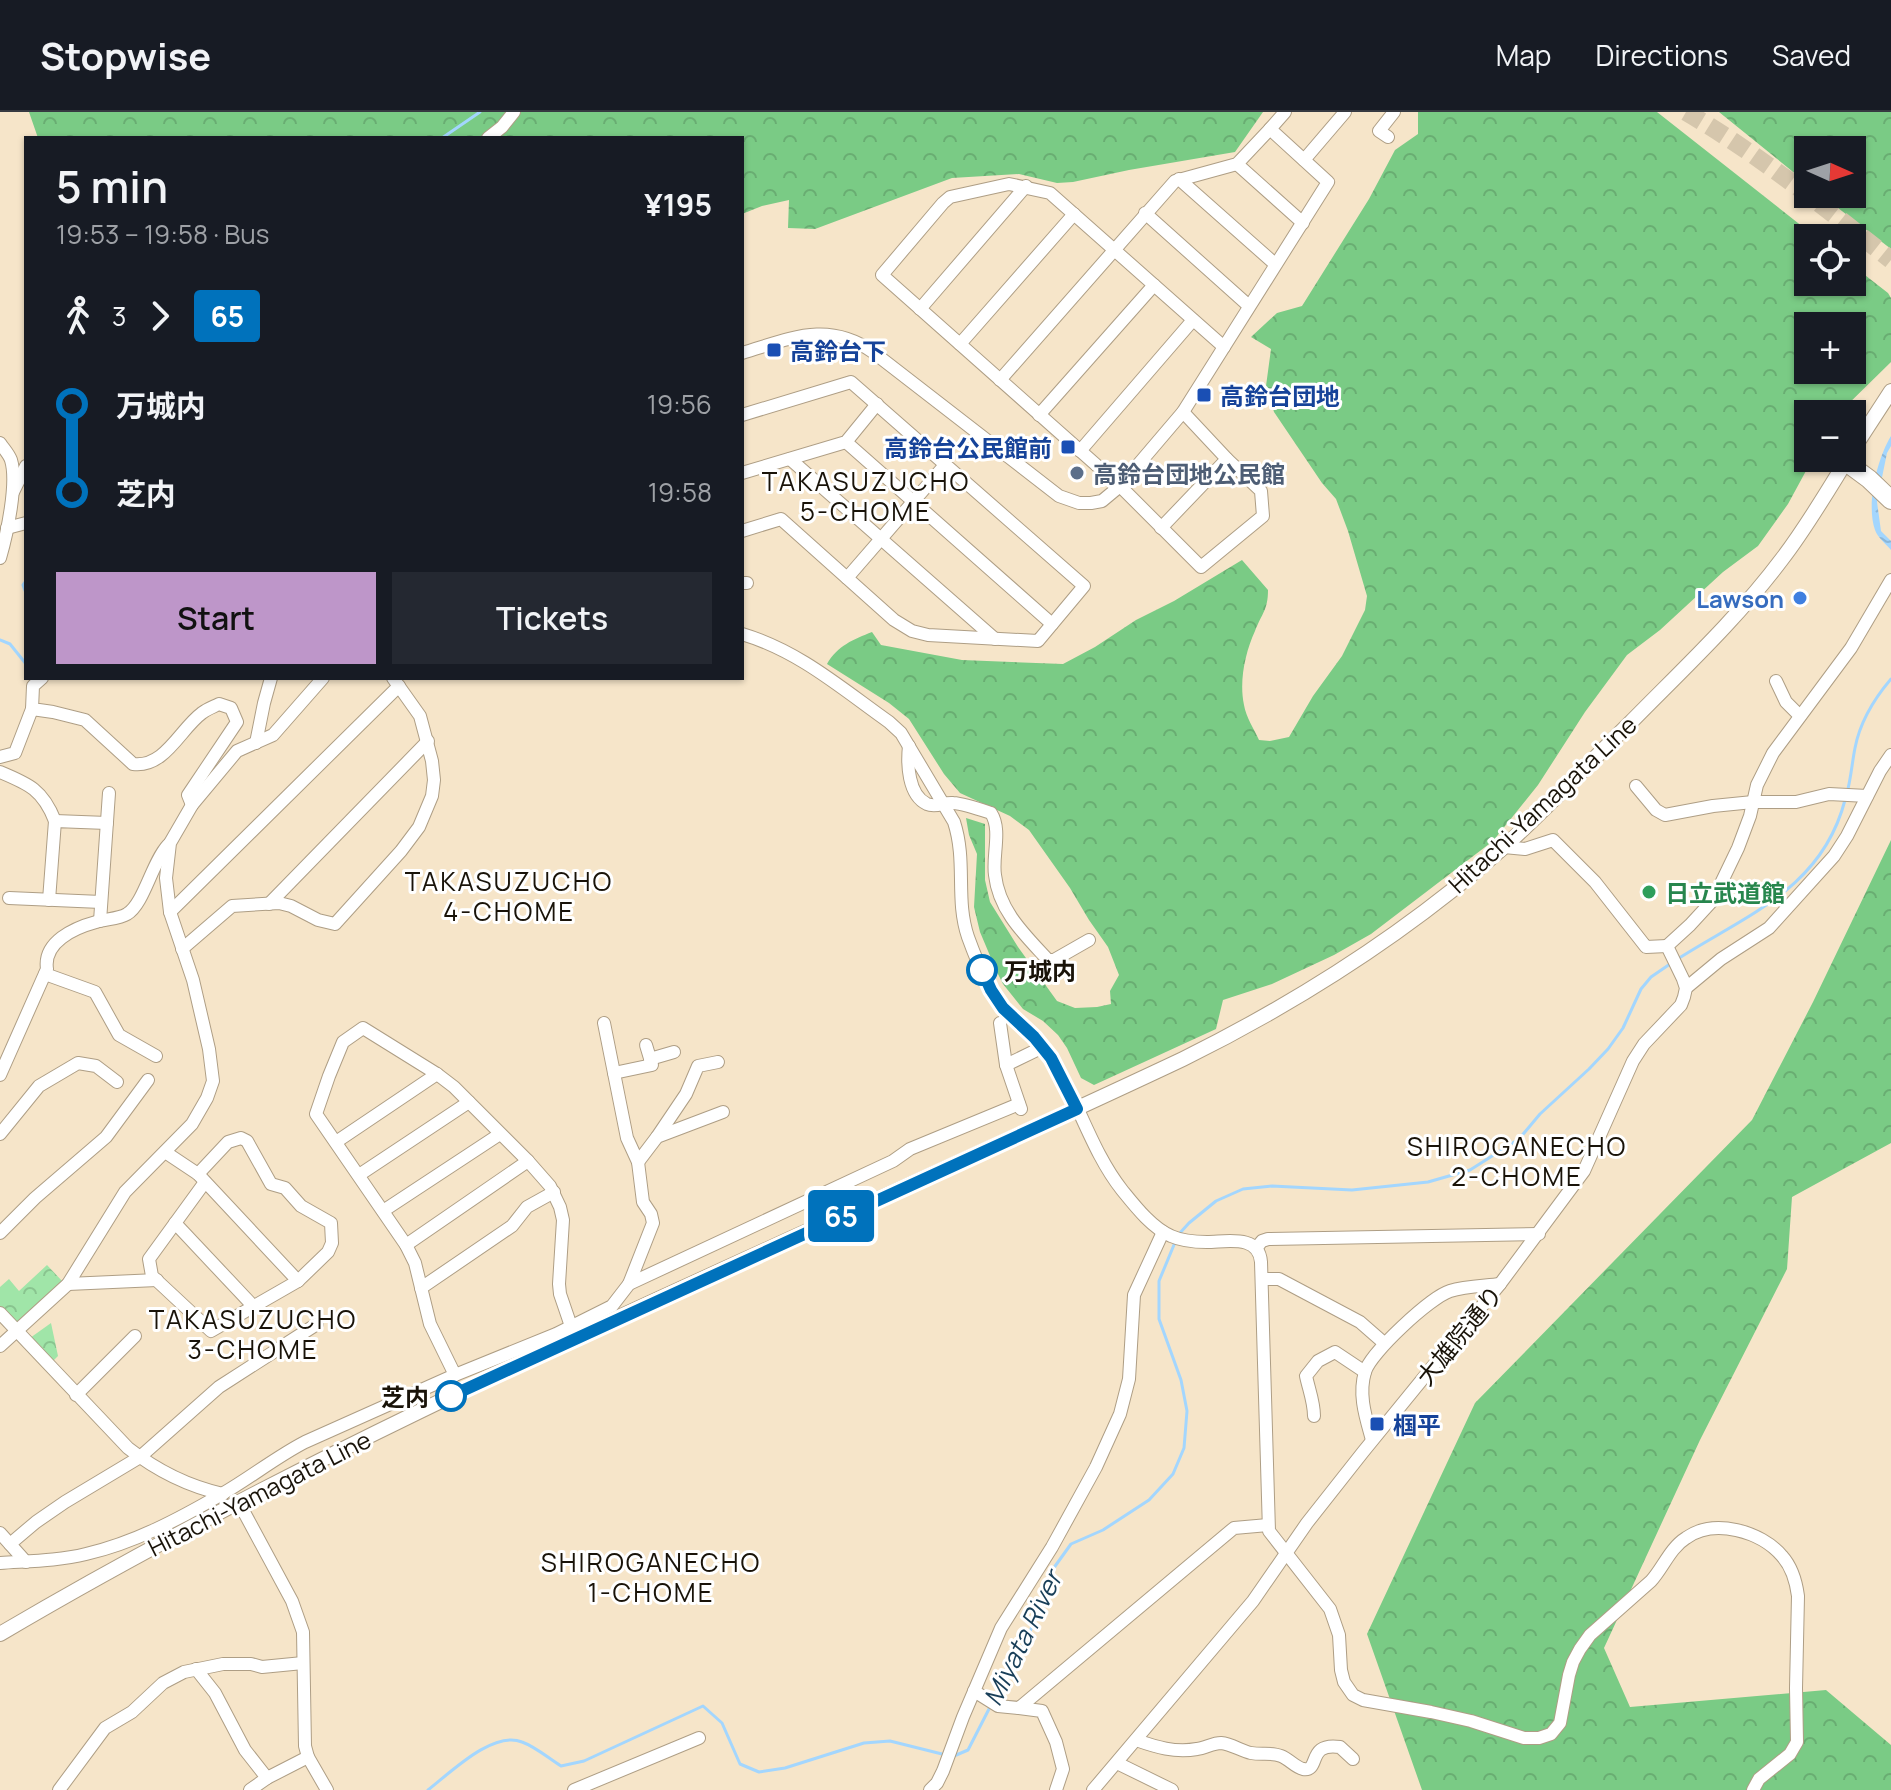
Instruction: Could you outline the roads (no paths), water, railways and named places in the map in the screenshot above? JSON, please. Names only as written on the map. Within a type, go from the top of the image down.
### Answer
[{"type":"highway","points":[[1861,472],[1891,500]]},
{"type":"main road","name":"Hitachi-Yamagata Line","points":[[1866,430],[1891,391]]},
{"type":"main road","name":"Hitachi-Yamagata Line","points":[[0,1634],[238,1501],[573,1333],[1077,1109],[1223,1039],[1319,983],[1433,904],[1504,847],[1551,802],[1733,618],[1784,557],[1839,472]]},
{"type":"street","points":[[491,136],[514,112]]},
{"type":"street","points":[[1000,380],[1175,181],[1237,164],[1285,112]]},
{"type":"street","points":[[1304,160],[1345,112]]},
{"type":"street","points":[[1388,137],[1379,131],[1394,112]]},
{"type":"street","points":[[744,352],[810,334],[850,338],[873,352],[1059,496],[1079,503],[1102,501],[1120,486],[1183,412],[1328,182],[1270,129]]},
{"type":"street","points":[[1237,164],[1303,223]]},
{"type":"street","points":[[1179,179],[1275,264]]},
{"type":"street","points":[[1183,412],[1261,491],[1263,516],[1201,567],[1120,486],[882,275],[950,197],[1009,184],[1026,186],[1050,193],[1224,347]]},
{"type":"street","points":[[920,309],[1026,186]]},
{"type":"street","points":[[1145,213],[1249,306]]},
{"type":"street","points":[[960,344],[1074,214]]},
{"type":"street","points":[[1039,415],[1154,285]]},
{"type":"street","points":[[1080,451],[1193,320]]},
{"type":"street","points":[[744,414],[851,382],[1084,586],[1038,641],[928,635],[912,631],[894,620],[781,519],[744,530]]},
{"type":"street","points":[[744,472],[846,442],[877,404]]},
{"type":"street","points":[[846,442],[1052,624]]},
{"type":"street","points":[[0,443],[10,460],[12,495],[0,558]]},
{"type":"street","points":[[790,459],[996,639]]},
{"type":"street","points":[[1161,528],[1227,459]]},
{"type":"street","points":[[847,578],[945,465]]},
{"type":"street","points":[[12,495],[24,470]]},
{"type":"street","points":[[7,528],[24,524]]},
{"type":"street","points":[[1669,950],[1713,900],[1738,848],[1757,785],[1773,753],[1851,648],[1891,580]]},
{"type":"street","points":[[744,635],[767,642],[806,662],[901,733],[954,822],[962,857],[962,911],[969,938],[997,999],[1043,1047],[1121,1188],[1145,1216],[1166,1234],[1184,1241],[1238,1241],[1257,1247],[1261,1256],[1262,1279],[1268,1525],[1273,1538],[1330,1609],[1339,1635],[1344,1682],[1353,1695],[1363,1700],[1450,1715],[1524,1738],[1551,1734],[1560,1723],[1573,1662],[1590,1635],[1651,1581],[1683,1539],[1713,1529],[1737,1530],[1763,1540],[1783,1557],[1796,1582],[1799,1610],[1798,1734],[1795,1748],[1759,1779],[1753,1790]]},
{"type":"street","points":[[0,757],[15,753],[32,709],[33,686],[40,680]]},
{"type":"street","points":[[256,743],[270,680]]},
{"type":"street","points":[[0,1075],[45,974],[48,951],[59,939],[77,929],[127,914],[139,898],[160,853],[170,843],[192,805],[237,751],[273,735],[321,680]]},
{"type":"street","points":[[1776,681],[1786,702],[1800,716]]},
{"type":"street","points":[[170,912],[396,682],[420,716],[428,741],[434,780],[432,796],[419,827],[401,851],[335,924],[318,920],[291,906],[232,906],[182,949]]},
{"type":"street","points":[[32,709],[85,720],[133,764],[143,766],[162,755],[201,714],[219,704],[231,708],[237,722],[188,795],[192,805]]},
{"type":"street","points":[[269,904],[428,741]]},
{"type":"street","name":"大雄院通り","points":[[1093,1790],[1253,1601],[1307,1523],[1539,1234],[1584,1171],[1633,1061],[1644,1044],[1681,1005],[1686,988],[1721,959],[1769,928],[1834,856],[1847,836],[1864,796],[1891,755]]},
{"type":"street","points":[[0,772],[30,785],[49,806],[55,821],[49,900]]},
{"type":"street","points":[[1636,786],[1656,810],[1665,815],[1753,802],[1796,802],[1838,794],[1864,796]]},
{"type":"street","points":[[100,921],[109,793]]},
{"type":"street","points":[[943,804],[954,803],[991,813],[994,817],[995,879],[1000,896],[1020,930],[1048,960],[1054,960],[1089,940]]},
{"type":"street","points":[[55,821],[107,823]]},
{"type":"street","points":[[1504,847],[1525,849],[1553,840],[1595,882],[1646,947],[1669,950]]},
{"type":"street","points":[[0,1346],[68,1284],[125,1192],[192,1124],[213,1081],[193,980],[170,912],[166,878],[170,843]]},
{"type":"street","points":[[9,898],[101,902]]},
{"type":"street","points":[[1669,950],[1686,988]]},
{"type":"street","points":[[45,974],[95,992],[119,1035],[156,1056]]},
{"type":"street","points":[[0,1563],[73,1557],[128,1541],[223,1494],[286,1452],[455,1375],[573,1333],[612,1306],[629,1284],[653,1223],[643,1202],[638,1162],[627,1138],[604,1023]]},
{"type":"street","points":[[629,1284],[893,1161],[910,1149],[1020,1107],[1006,1065],[1000,1023]]},
{"type":"street","points":[[455,1375],[430,1324],[415,1263],[406,1245],[316,1114],[343,1042],[363,1028],[437,1074],[528,1161],[554,1192],[563,1220],[560,1294],[573,1333]]},
{"type":"street","points":[[614,1073],[652,1065],[646,1045]]},
{"type":"street","points":[[1006,1065],[1043,1047]]},
{"type":"street","points":[[650,1059],[674,1052]]},
{"type":"street","points":[[638,1162],[686,1094],[698,1066],[718,1062]]},
{"type":"street","points":[[0,1134],[39,1086],[78,1063],[96,1066],[117,1082]]},
{"type":"street","points":[[336,1142],[437,1074]]},
{"type":"street","points":[[0,1233],[35,1198],[106,1137],[148,1080]]},
{"type":"street","points":[[359,1175],[469,1102]]},
{"type":"street","points":[[657,1137],[723,1112]]},
{"type":"street","points":[[383,1211],[500,1134]]},
{"type":"street","points":[[241,1138],[247,1141],[271,1184],[285,1188],[301,1206],[331,1223],[332,1243],[328,1252],[298,1281],[211,1331],[152,1276],[149,1259],[175,1223],[228,1142],[241,1138]]},
{"type":"street","points":[[165,1152],[202,1178],[298,1281]]},
{"type":"street","points":[[406,1245],[528,1161]]},
{"type":"street","points":[[421,1288],[512,1226],[527,1207],[554,1192]]},
{"type":"street","points":[[175,1223],[254,1307]]},
{"type":"street","points":[[936,1788],[1001,1628],[1052,1547],[1096,1467],[1120,1414],[1129,1379],[1134,1295],[1166,1234]]},
{"type":"street","points":[[1257,1247],[1268,1239],[1539,1234]]},
{"type":"street","points":[[1262,1279],[1279,1279],[1293,1286],[1360,1322],[1384,1343]]},
{"type":"street","points":[[68,1284],[157,1280]]},
{"type":"street","points":[[1372,1440],[1363,1403],[1365,1372],[1384,1343],[1437,1296],[1452,1290],[1500,1284]]},
{"type":"street","points":[[0,1313],[76,1395],[140,1457],[191,1485],[223,1494]]},
{"type":"street","points":[[10,1544],[65,1502],[140,1457],[219,1387],[317,1324]]},
{"type":"street","points":[[76,1395],[135,1336]]},
{"type":"street","points":[[1314,1416],[1314,1401],[1306,1376],[1318,1361],[1335,1352],[1365,1372]]},
{"type":"street","points":[[338,1428],[347,1447]]},
{"type":"street","points":[[238,1501],[292,1601],[303,1632],[304,1734],[308,1757],[327,1790]]},
{"type":"street","points":[[1019,1708],[1234,1528],[1268,1525]]},
{"type":"street","points":[[0,1533],[26,1562]]},
{"type":"street","points":[[59,1790],[105,1728],[132,1712],[163,1683],[184,1672],[223,1664],[262,1667],[303,1663]]},
{"type":"street","points":[[196,1669],[215,1693],[245,1750],[267,1778]]},
{"type":"street","points":[[974,1691],[998,1706],[1042,1711],[1056,1742],[1063,1769],[1056,1790]]},
{"type":"street","points":[[574,1790],[699,1738]]},
{"type":"street","points":[[1136,1740],[1162,1749],[1183,1750],[1219,1743],[1247,1753],[1281,1756],[1303,1769],[1312,1766],[1317,1751],[1325,1747],[1340,1747],[1353,1759]]},
{"type":"street","points":[[250,1790],[308,1757]]},
{"type":"street","points":[[1117,1763],[1172,1790]]},
{"type":"water","points":[[1891,436],[1877,502],[1881,531],[1891,541],[1891,550],[1875,530],[1872,495],[1877,469]]},
{"type":"waterway","points":[[445,136],[480,112]]},
{"type":"waterway","points":[[24,584],[24,588]]},
{"type":"waterway","points":[[0,640],[10,644],[24,662]]},
{"type":"waterway","name":"Miyata River","points":[[1847,793],[1860,729],[1873,703],[1891,679]]},
{"type":"waterway","name":"Miyata River","points":[[1676,960],[1754,913],[1800,878],[1819,856],[1834,831],[1845,800]]},
{"type":"waterway","name":"Miyata River","points":[[1179,1234],[1216,1201],[1243,1189],[1272,1186],[1352,1190],[1428,1182],[1470,1170],[1519,1139],[1540,1114],[1589,1069],[1623,1028],[1641,989],[1651,977],[1670,964]]},
{"type":"waterway","name":"Miyata River","points":[[993,1700],[1005,1673],[1027,1640],[1053,1569],[1071,1544],[1103,1530],[1149,1500],[1173,1474],[1184,1448],[1187,1411],[1181,1380],[1159,1319],[1159,1281],[1176,1240]]},
{"type":"waterway","name":"Miyata River","points":[[428,1790],[472,1755],[498,1742],[522,1742],[561,1766],[584,1761],[703,1706],[722,1723],[740,1764],[759,1772],[785,1768],[864,1743],[890,1741],[946,1755]]},
{"type":"waterway","name":"Miyata River","points":[[954,1756],[968,1750],[990,1707]]},
{"type":"tunnel","points":[[1686,112],[1817,201],[1891,260]]},
{"type":"place","name":"高鈴台下","points":[[774,350]]},
{"type":"place","name":"高鈴台団地","points":[[1204,395]]},
{"type":"place","name":"高鈴台公民館前","points":[[1068,447]]},
{"type":"place","name":"高鈴台団地公民館","points":[[1077,473]]},
{"type":"place","name":"Lawson","points":[[1800,598]]},
{"type":"place","name":"日立武道館","points":[[1649,892]]},
{"type":"place","name":"万城内","points":[[982,970]]},
{"type":"place","name":"芝内","points":[[451,1396]]},
{"type":"place","name":"椢平","points":[[1377,1424]]},
{"type":"district","name":"TAKASUZUCHO 5-CHOME","points":[[866,496]]},
{"type":"district","name":"TAKASUZUCHO 4-CHOME","points":[[509,896]]},
{"type":"district","name":"SHIROGANECHO 2-CHOME","points":[[1517,1161]]},
{"type":"district","name":"TAKASUZUCHO 3-CHOME","points":[[253,1334]]},
{"type":"district","name":"SHIROGANECHO 1-CHOME","points":[[651,1577]]}]
